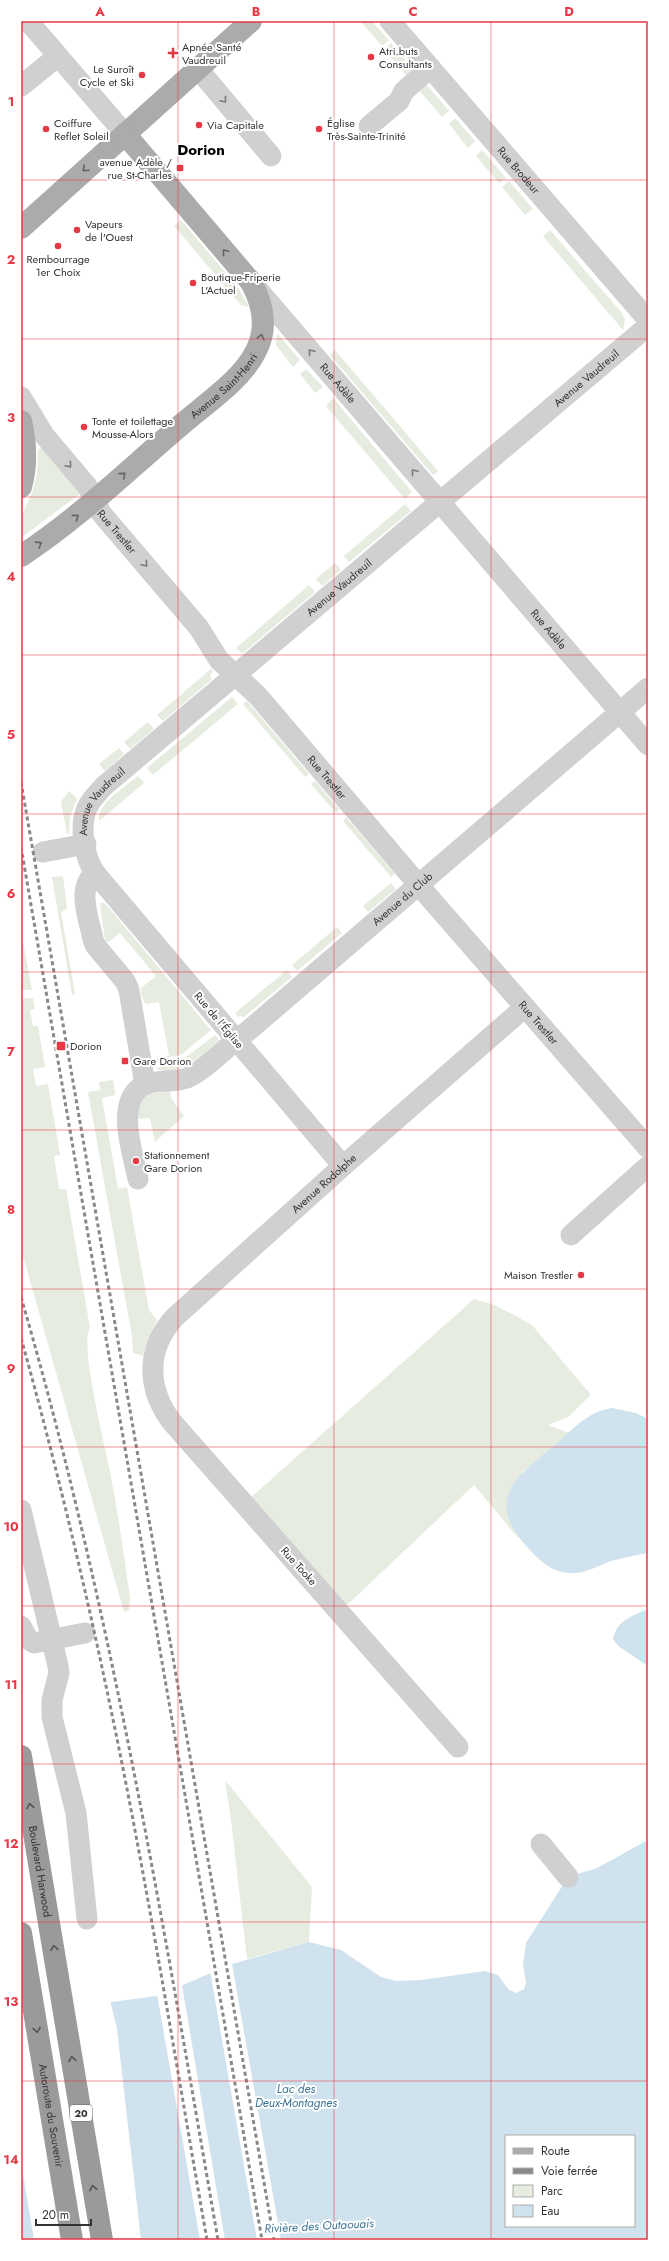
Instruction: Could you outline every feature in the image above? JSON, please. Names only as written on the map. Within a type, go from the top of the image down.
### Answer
[{"type":"highway","name":"Boulevard Harwood","points":[[21,1756],[102,2240]]},
{"type":"highway","name":"Autoroute du Souvenir","points":[[21,1933],[72,2240]]},
{"type":"main road","points":[[21,228],[125,134],[199,70],[251,21]]},
{"type":"main road","name":"Rue Adèle","points":[[125,134],[251,282]]},
{"type":"main road","name":"Avenue Saint-Henri","points":[[21,556],[47,539],[94,501],[233,380],[252,361],[261,339],[263,316],[261,305],[251,282]]},
{"type":"main road","points":[[21,421],[25,449],[25,466],[21,487]]},
{"type":"street","name":"Rue Adèle","points":[[28,21],[125,134]]},
{"type":"street","name":"Rue Brodeur","points":[[390,21],[648,320]]},
{"type":"street","points":[[21,86],[58,56]]},
{"type":"street","points":[[369,126],[399,101],[404,91],[430,68]]},
{"type":"street","points":[[199,70],[271,156]]},
{"type":"street","name":"Rue Adèle","points":[[251,282],[648,745]]},
{"type":"street","name":"Avenue Vaudreuil","points":[[95,873],[89,862],[86,844],[85,815],[93,798],[104,786],[236,676],[648,326]]},
{"type":"street","name":"Rue Trestler","points":[[21,397],[44,435],[87,486],[101,513],[199,628],[216,657],[258,696],[418,884],[648,1148]]},
{"type":"street","name":"Avenue du Club","points":[[145,1084],[187,1078],[248,1031],[648,688]]},
{"type":"street","points":[[43,852],[86,844]]},
{"type":"street","points":[[95,873],[90,878],[85,889],[93,939],[95,945],[125,981],[129,990],[145,1084],[132,1097],[127,1109],[138,1179]]},
{"type":"street","name":"Rue de l'Église","points":[[95,873],[343,1166]]},
{"type":"street","name":"Avenue Rodolphe","points":[[154,1378],[153,1355],[161,1335],[167,1326],[343,1166],[525,1007]]},
{"type":"street","points":[[571,1235],[648,1166]]},
{"type":"street","name":"Rue Tooke","points":[[154,1378],[160,1405],[172,1422],[458,1747]]},
{"type":"street","points":[[21,1510],[52,1640],[58,1673],[52,1700],[52,1717],[76,1813],[86,1919]]},
{"type":"street","points":[[21,1626],[31,1642],[52,1640],[85,1633]]},
{"type":"street","points":[[541,1844],[568,1878]]},
{"type":"green space","points":[[360,21],[372,21],[389,40],[382,46]]},
{"type":"green space","points":[[391,43],[413,69],[406,75],[384,49]]},
{"type":"green space","points":[[426,84],[449,111],[442,117],[419,90]]},
{"type":"green space","points":[[455,118],[475,141],[468,148],[449,124]]},
{"type":"green space","points":[[482,150],[506,178],[499,183],[476,156]]},
{"type":"green space","points":[[509,181],[533,209],[525,215],[502,187]]},
{"type":"green space","points":[[181,220],[237,286],[249,307],[241,305],[174,226]]},
{"type":"green space","points":[[550,230],[622,313],[625,319],[623,330],[543,236]]},
{"type":"green space","points":[[277,333],[300,360],[293,367],[276,345]]},
{"type":"green space","points":[[335,350],[438,471],[433,475],[330,355]]},
{"type":"green space","points":[[306,369],[323,387],[315,393],[300,374]]},
{"type":"green space","points":[[333,398],[412,492],[405,499],[326,406]]},
{"type":"green space","points":[[42,447],[81,493],[21,538],[21,518],[33,490],[37,474],[38,450]]},
{"type":"green space","points":[[405,504],[411,511],[349,562],[344,556]]},
{"type":"green space","points":[[335,563],[341,570],[322,586],[316,579]]},
{"type":"green space","points":[[309,585],[315,592],[242,654],[236,648]]},
{"type":"green space","points":[[211,669],[213,671],[210,676],[212,679],[163,721],[157,715]]},
{"type":"green space","points":[[232,697],[238,704],[153,775],[147,768]]},
{"type":"green space","points":[[247,701],[309,774],[305,777],[243,704]]},
{"type":"green space","points":[[148,722],[154,729],[130,749],[124,742]]},
{"type":"green space","points":[[119,748],[124,754],[105,771],[99,764]]},
{"type":"green space","points":[[138,776],[144,783],[99,821],[102,808],[107,802],[119,790]]},
{"type":"green space","points":[[315,781],[339,809],[336,813],[311,784]]},
{"type":"green space","points":[[69,791],[77,799],[70,817],[69,834],[67,834],[61,802]]},
{"type":"green space","points":[[346,817],[395,874],[391,877],[343,821]]},
{"type":"green space","points":[[63,876],[67,909],[61,912],[75,994],[72,995],[52,877]]},
{"type":"green space","points":[[391,883],[396,889],[368,912],[363,906]]},
{"type":"green space","points":[[100,903],[104,903],[109,908],[211,1030],[182,1054],[154,1062],[157,1058],[169,1056],[159,1002],[146,1004],[141,988],[156,976],[120,933],[110,941],[105,942]]},
{"type":"green space","points":[[337,927],[342,933],[297,971],[292,965]]},
{"type":"green space","points":[[21,932],[32,990],[21,990]]},
{"type":"green space","points":[[287,970],[292,977],[243,1018],[242,1016],[238,1017],[235,1013]]},
{"type":"green space","points":[[33,998],[35,1009],[30,1010],[33,1026],[38,1026],[45,1067],[33,1069],[36,1086],[48,1084],[60,1155],[54,1156],[59,1189],[66,1189],[90,1328],[88,1338],[88,1354],[90,1375],[113,1487],[130,1598],[129,1610],[124,1612],[21,1249],[21,999]]},
{"type":"green space","points":[[215,1035],[219,1040],[217,1043],[197,1059],[171,1071],[163,1071],[156,1068],[182,1060]]},
{"type":"green space","points":[[113,1080],[115,1095],[102,1098],[118,1189],[127,1187],[149,1310],[157,1320],[146,1344],[143,1356],[133,1353],[132,1336],[88,1092],[100,1090],[99,1082]]},
{"type":"green space","points":[[170,1091],[171,1098],[184,1116],[155,1142],[150,1118],[140,1119],[136,1117],[136,1104],[150,1094]]},
{"type":"green space","points":[[474,1299],[495,1305],[532,1325],[591,1395],[568,1417],[548,1425],[569,1433],[522,1472],[510,1521],[519,1539],[474,1485],[345,1607],[250,1498]]},
{"type":"green space","points":[[225,1780],[312,1887],[309,1942],[247,1959]]},
{"type":"water","points":[[612,1408],[636,1413],[648,1419],[648,1553],[615,1560],[581,1572],[569,1573],[557,1571],[538,1558],[515,1531],[508,1516],[507,1502],[510,1490],[529,1466],[582,1421],[589,1416]]},
{"type":"water","points":[[648,1609],[648,1666],[618,1646],[613,1639],[618,1627],[622,1623]]},
{"type":"water","name":"Lac des Deux-Montagnes","points":[[648,1840],[648,2240],[21,2240],[21,2006],[111,2002],[157,1996],[232,1964],[309,1942],[341,1950],[381,1977],[396,1981],[421,1980],[485,1971],[498,1975],[509,1990],[516,1993],[524,1989],[526,1982],[523,1964],[526,1943],[568,1877],[597,1868]]},
{"type":"pier","points":[[232,1962],[281,2240],[257,2240],[210,1971]]},
{"type":"pier","points":[[182,1983],[225,2240],[200,2240],[157,1994]]},
{"type":"pier","points":[[110,2000],[117,2029],[141,2240],[34,2240],[21,2162],[21,2004]]},
{"type":"railway","points":[[21,782],[274,2240]]},
{"type":"railway","points":[[21,847],[262,2240]]},
{"type":"railway","points":[[21,1297],[53,1413],[82,1530],[133,1766],[177,2002],[218,2240]]},
{"type":"railway","points":[[21,1338],[71,1533],[115,1729],[152,1921],[207,2240]]},
{"type":"place","name":"Apnée Santé Vaudreuil","points":[[173,53]]},
{"type":"place","name":"Atri.buts Consultants","points":[[371,57]]},
{"type":"place","name":"Le Suroît Cycle et Ski","points":[[142,75]]},
{"type":"place","name":"Via Capitale","points":[[199,125]]},
{"type":"place","name":"Coiffure Reflet Soleil","points":[[46,129]]},
{"type":"place","name":"Église Très-Sainte-Trinité","points":[[319,129]]},
{"type":"place","name":"avenue Adèle / rue St-Charles","points":[[180,168]]},
{"type":"place","name":"Vapeurs de l'Ouest","points":[[77,230]]},
{"type":"place","name":"Rembourrage 1er Choix","points":[[58,246]]},
{"type":"place","name":"Boutique-Friperie L'Actuel","points":[[193,283]]},
{"type":"place","name":"Tonte et toilettage Mousse-Alors","points":[[84,427]]},
{"type":"place","name":"Dorion","points":[[61,1046]]},
{"type":"place","name":"Gare Dorion","points":[[125,1061]]},
{"type":"place","name":"Stationnement Gare Dorion","points":[[136,1161]]},
{"type":"place","name":"Maison Trestler","points":[[581,1275]]},
{"type":"district","name":"Dorion","points":[[201,150]]},
{"type":"water label","name":"Rivière des Outaouais","points":[[319,2226]]}]
